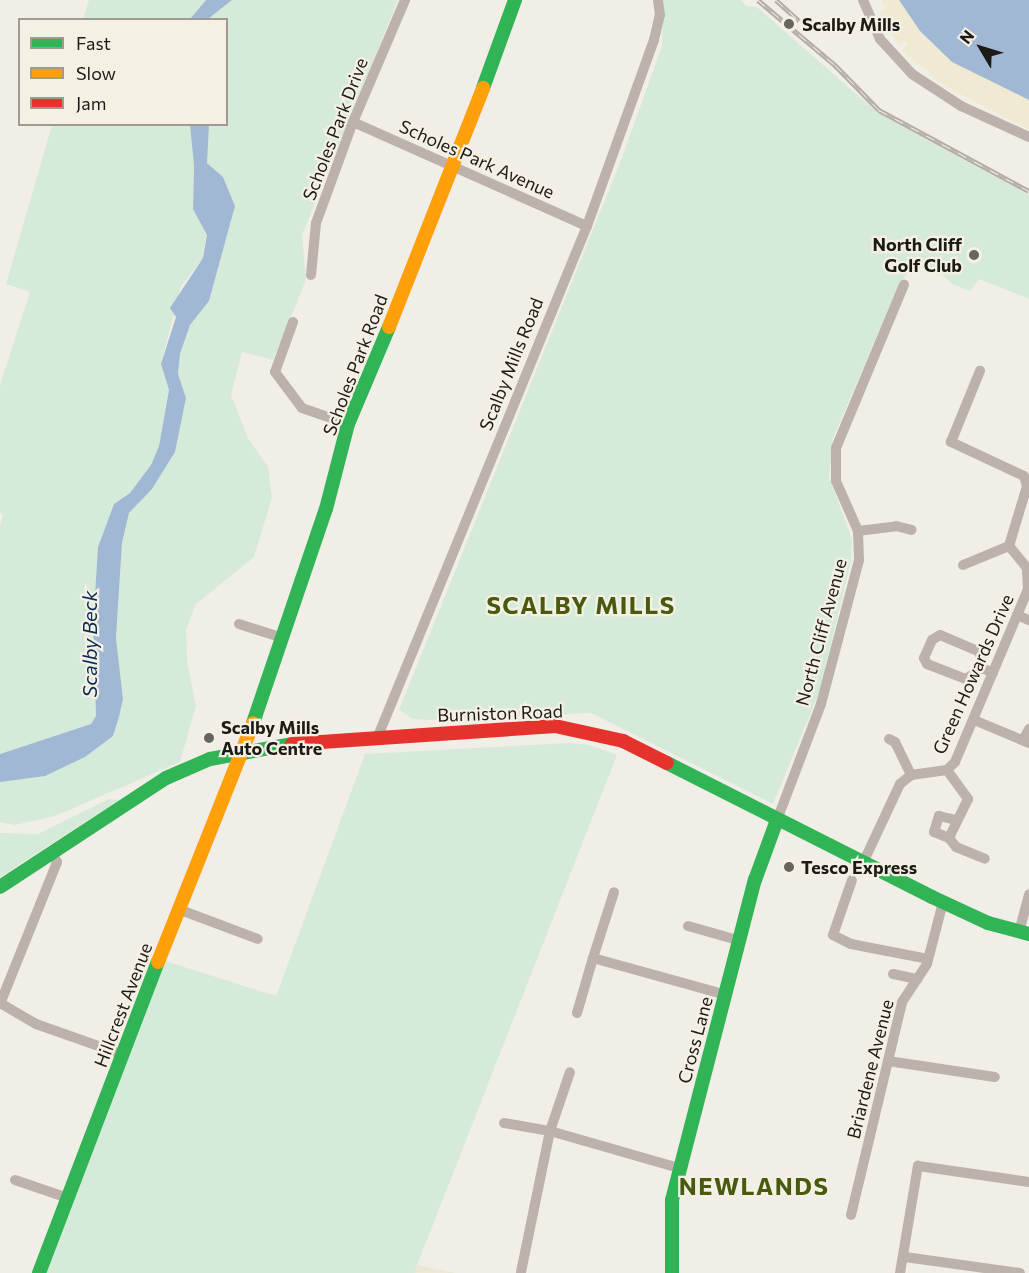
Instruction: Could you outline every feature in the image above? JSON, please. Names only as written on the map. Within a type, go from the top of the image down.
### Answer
[{"type":"street","name":"Scholes Park Drive","points":[[311,275],[316,223],[353,122],[405,0]]},
{"type":"street","name":"Scholes Park Road","points":[[244,750],[280,637],[326,509],[348,423],[455,168],[515,0]]},
{"type":"street","name":"Scalby Mills Road","points":[[378,736],[587,226],[654,40],[660,15],[658,0]]},
{"type":"street","points":[[863,0],[880,39],[912,74],[961,106],[1029,137]]},
{"type":"street","name":"Scholes Park Avenue","points":[[353,122],[587,226]]},
{"type":"street","name":"North Cliff Avenue","points":[[777,820],[821,704],[859,560],[858,531],[836,481],[836,448],[904,285]]},
{"type":"street","points":[[293,322],[275,372],[302,408],[348,423]]},
{"type":"street","points":[[963,565],[1009,546],[1027,486],[1024,476],[951,442],[980,371]]},
{"type":"street","points":[[858,531],[896,526],[912,530]]},
{"type":"street","name":"Green Howards Drive","points":[[911,775],[947,770],[974,720],[1017,615],[1029,578],[1027,568],[1009,546]]},
{"type":"street","points":[[1017,615],[1029,620]]},
{"type":"street","points":[[239,624],[280,637]]},
{"type":"street","points":[[940,635],[980,652],[982,668],[966,678],[927,664],[924,658],[932,640],[940,635]]},
{"type":"street","points":[[982,668],[993,673]]},
{"type":"street","points":[[974,720],[1026,742],[1029,729]]},
{"type":"street","name":"Burniston Road","points":[[0,887],[53,855],[166,778],[210,759],[244,750],[378,736],[555,726],[603,733],[943,903],[1024,933]]},
{"type":"street","points":[[863,863],[900,784],[911,775],[895,742],[889,739]]},
{"type":"street","name":"Hillcrest Avenue","points":[[39,1273],[178,909],[244,750]]},
{"type":"street","points":[[947,770],[968,799],[949,838]]},
{"type":"street","points":[[956,820],[945,815],[934,823],[936,835],[949,838],[956,847],[985,858]]},
{"type":"street","name":"Cross Lane","points":[[672,1273],[672,1200],[679,1168],[766,845],[777,820]]},
{"type":"street","points":[[53,855],[57,862],[0,1003],[36,1024],[124,1055]]},
{"type":"street","points":[[852,880],[832,935],[851,944],[928,959]]},
{"type":"street","points":[[577,1013],[614,892]]},
{"type":"street","points":[[1024,933],[1029,894]]},
{"type":"street","name":"Briardene Avenue","points":[[851,1215],[902,1002],[928,959],[943,903]]},
{"type":"street","points":[[178,909],[258,939]]},
{"type":"street","points":[[688,926],[741,941]]},
{"type":"street","points":[[593,958],[726,994]]},
{"type":"street","points":[[893,974],[917,979]]},
{"type":"street","points":[[888,1061],[995,1077]]},
{"type":"street","points":[[521,1272],[550,1131],[570,1072]]},
{"type":"street","points":[[504,1123],[550,1131],[679,1168]]},
{"type":"street","points":[[900,1273],[905,1257],[918,1166],[1029,1182]]},
{"type":"street","points":[[15,1180],[68,1198]]},
{"type":"street","points":[[905,1257],[1020,1273]]},
{"type":"shaded area","points":[[417,1265],[455,1273],[414,1273]]},
{"type":"green space","points":[[89,0],[206,0],[191,18],[84,18]]},
{"type":"green space","points":[[232,0],[398,0],[302,235],[306,280],[273,360],[242,352],[231,395],[248,438],[268,467],[272,497],[254,557],[196,604],[186,630],[187,661],[196,706],[180,762],[55,816],[15,825],[0,822],[0,782],[22,778],[113,736],[119,717],[123,699],[116,638],[122,543],[129,513],[152,489],[175,452],[186,398],[178,374],[180,354],[190,325],[209,301],[235,206],[223,177],[207,163],[209,126],[228,126],[228,18],[209,18]]},
{"type":"green space","name":"North Cliff Golf Club","points":[[663,0],[741,0],[746,6],[757,7],[878,113],[1029,195],[1029,299],[979,279],[970,291],[952,284],[941,273],[917,266],[900,282],[833,438],[829,477],[852,539],[851,561],[819,693],[773,804],[591,713],[428,720],[413,719],[399,710],[621,160],[662,46]]},
{"type":"green space","points":[[52,126],[190,126],[194,166],[193,209],[207,234],[203,258],[181,286],[161,364],[169,390],[159,446],[151,465],[130,493],[114,504],[98,547],[93,625],[96,716],[91,724],[0,754],[0,526],[3,514],[0,513],[0,385],[30,292],[6,284]]},
{"type":"green space","points":[[568,743],[589,745],[617,755],[414,1273],[39,1273],[159,959],[276,996],[365,754]]},
{"type":"green space","points":[[109,799],[119,800],[0,877],[0,833],[38,834]]},
{"type":"sand","points":[[882,0],[899,0],[920,31],[952,62],[1029,100],[1029,130],[945,86],[902,51],[908,45],[905,41],[898,45],[879,14],[885,8]]},
{"type":"water","points":[[206,0],[232,0],[209,18],[191,18]]},
{"type":"water","points":[[899,0],[1029,0],[1029,100],[952,62],[920,31]]},
{"type":"water","points":[[190,126],[209,126],[207,163],[223,177],[235,206],[209,301],[190,325],[180,354],[178,374],[186,398],[175,452],[152,489],[129,513],[122,543],[116,638],[123,699],[119,717],[113,736],[85,757],[45,776],[0,782],[0,754],[91,724],[96,716],[93,625],[98,547],[114,504],[130,493],[151,465],[159,446],[169,390],[161,364],[176,317],[170,308],[203,258],[207,235],[193,209],[194,166]]},
{"type":"railway","points":[[758,0],[835,65],[879,110],[1029,191]]},
{"type":"railway","points":[[776,0],[799,21]]},
{"type":"traffic: fast","points":[[483,88],[515,0]]},
{"type":"traffic: fast","points":[[253,723],[326,509],[348,424],[389,327]]},
{"type":"traffic: fast","points":[[0,887],[166,778],[210,759],[292,744]]},
{"type":"traffic: fast","points":[[667,763],[932,897],[988,923],[1029,934]]},
{"type":"traffic: fast","points":[[672,1273],[672,1200],[755,880],[777,820]]},
{"type":"traffic: fast","points":[[39,1273],[158,962]]},
{"type":"traffic: slow","points":[[389,327],[483,88]]},
{"type":"traffic: slow","points":[[158,962],[253,723]]},
{"type":"traffic: jam","points":[[292,744],[555,726],[623,741],[667,763]]},
{"type":"place","name":"Scalby Mills","points":[[789,24]]},
{"type":"place","name":"North Cliff Golf Club","points":[[974,255]]},
{"type":"place","name":"Scalby Mills Auto Centre","points":[[209,738]]},
{"type":"place","name":"Tesco Express","points":[[789,867]]},
{"type":"district","name":"SCALBY MILLS","points":[[581,605]]},
{"type":"district","name":"NEWLANDS","points":[[754,1186]]},
{"type":"water label","name":"Scalby Beck","points":[[89,644]]}]
